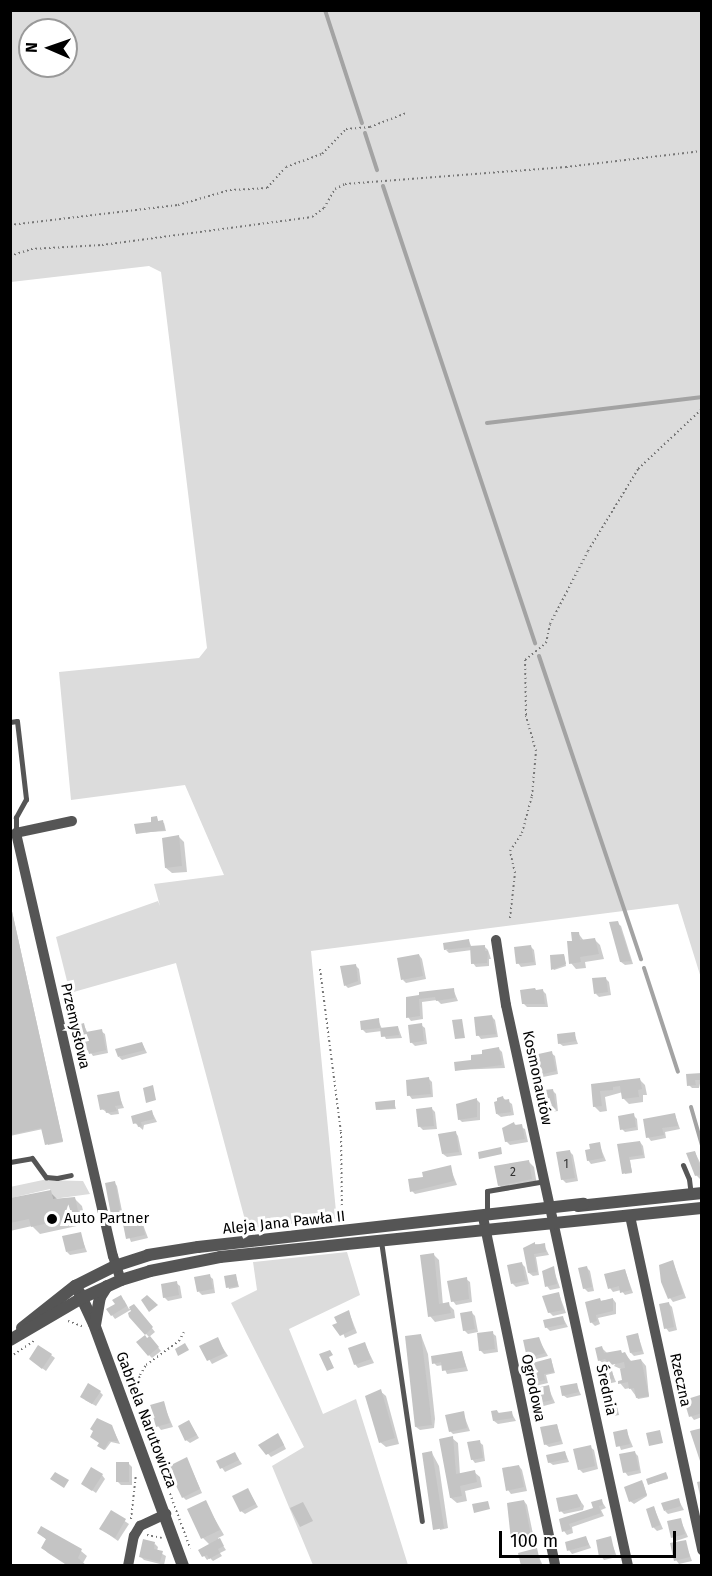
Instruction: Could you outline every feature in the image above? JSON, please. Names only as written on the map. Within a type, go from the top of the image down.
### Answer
[{"type":"street","points":[[16,833],[72,821]]},
{"type":"street","name":"Przemysłowa","points":[[16,833],[115,1266],[122,1280]]},
{"type":"street","name":"Kosmonautów","points":[[496,940],[505,999],[553,1222]]},
{"type":"street","points":[[676,1212],[696,1194]]},
{"type":"street","name":"Aleja Jana Pawła II","points":[[10,1339],[50,1304],[75,1286],[115,1266],[147,1255],[198,1247],[344,1238],[381,1240],[550,1206],[615,1203],[696,1194]]},
{"type":"street","points":[[615,1203],[622,1205],[630,1216]]},
{"type":"street","name":"Aleja Jana Pawła II","points":[[553,1222],[566,1210],[584,1204]]},
{"type":"street","name":"Aleja Jana Pawła II","points":[[10,1339],[106,1286],[150,1271],[220,1257],[485,1220],[553,1222],[702,1208]]},
{"type":"street","name":"Rzeczna","points":[[630,1216],[702,1550]]},
{"type":"street","name":"Ogrodowa","points":[[485,1220],[555,1566]]},
{"type":"street","name":"Średnia","points":[[553,1222],[628,1566]]},
{"type":"street","name":"Gabriela Narutowicza","points":[[75,1286],[82,1298],[91,1329],[166,1514],[183,1566]]},
{"type":"street","points":[[91,1329],[100,1297],[106,1286]]},
{"type":"street","points":[[128,1566],[134,1536],[140,1526],[166,1514]]},
{"type":"lane","points":[[10,722],[17,721],[26,799],[16,818],[16,833]]},
{"type":"lane","points":[[10,1162],[32,1158],[46,1177],[57,1178],[71,1174]]},
{"type":"lane","points":[[683,1165],[696,1194]]},
{"type":"lane","points":[[485,1220],[486,1191],[545,1181]]},
{"type":"lane","points":[[381,1240],[422,1521]]},
{"type":"path","points":[[10,225],[178,205],[230,190],[267,188],[286,167],[322,154],[346,129],[370,127],[407,113]]},
{"type":"path","points":[[10,256],[31,249],[102,245],[303,219],[320,212],[339,185],[566,167],[702,151]]},
{"type":"path","points":[[510,918],[516,873],[510,851],[522,833],[527,815],[536,751],[526,715],[525,660],[546,643],[550,624],[583,561],[638,469],[702,409]]},
{"type":"path","points":[[320,969],[341,1132],[340,1205],[344,1238]]},
{"type":"path","points":[[62,1322],[73,1321],[91,1329]]},
{"type":"path","points":[[135,1400],[140,1375],[146,1365],[179,1341],[184,1332]]},
{"type":"path","points":[[10,1357],[36,1340]]},
{"type":"path","points":[[132,1390],[138,1407]]},
{"type":"path","points":[[157,1458],[191,1551]]},
{"type":"path","points":[[131,1522],[136,1496],[136,1465]]},
{"type":"shaded area","points":[[10,11],[701,11],[701,978],[678,904],[311,951],[337,1222],[248,1231],[176,963],[70,993],[56,937],[158,901],[160,906],[154,884],[224,875],[185,785],[71,800],[59,672],[199,658],[207,648],[161,272],[149,266],[11,282]]},
{"type":"shaded area","points":[[43,1180],[83,1181],[90,1194],[53,1199],[50,1189],[11,1198],[10,1187]]},
{"type":"shaded area","points":[[347,1252],[360,1295],[289,1329],[323,1414],[356,1399],[408,1565],[313,1565],[272,1466],[304,1447],[231,1303],[257,1290],[253,1262]]},
{"type":"building","points":[[157,816],[158,821],[163,820],[165,830],[136,834],[134,824],[151,822],[151,817]]},
{"type":"building","points":[[179,835],[182,866],[165,868],[162,838]]},
{"type":"building","points":[[11,907],[63,1141],[45,1145],[41,1128],[10,1135]]},
{"type":"building","points":[[618,921],[631,961],[620,962],[609,922]]},
{"type":"building","points":[[571,932],[579,932],[580,940],[595,938],[599,954],[580,957],[581,962],[569,964],[567,941],[572,941]]},
{"type":"building","points":[[469,939],[470,947],[444,950],[443,943]]},
{"type":"building","points":[[485,945],[485,951],[488,951],[487,963],[471,964],[470,946]]},
{"type":"building","points":[[531,945],[534,962],[516,964],[514,947]]},
{"type":"building","points":[[419,954],[423,976],[401,980],[397,958]]},
{"type":"building","points":[[564,954],[566,964],[551,970],[550,955]]},
{"type":"building","points":[[356,964],[358,981],[344,986],[340,966]]},
{"type":"building","points":[[606,977],[608,992],[594,994],[592,978]]},
{"type":"building","points":[[454,988],[455,998],[436,1001],[435,997],[419,999],[420,1016],[406,1018],[406,997],[419,995],[419,992]]},
{"type":"building","points":[[535,988],[536,990],[543,989],[545,1004],[522,1004],[520,990]]},
{"type":"building","points":[[492,1015],[496,1034],[476,1036],[474,1017]]},
{"type":"building","points":[[379,1018],[380,1028],[361,1030],[360,1021]]},
{"type":"building","points":[[462,1019],[465,1038],[455,1039],[452,1020]]},
{"type":"building","points":[[84,1023],[86,1032],[102,1029],[106,1050],[89,1054],[87,1047],[77,1050],[77,1025]]},
{"type":"building","points":[[422,1023],[424,1041],[410,1043],[408,1025]]},
{"type":"building","points":[[398,1026],[399,1035],[381,1037],[380,1028]]},
{"type":"building","points":[[575,1032],[576,1041],[558,1044],[557,1034]]},
{"type":"building","points":[[142,1042],[145,1050],[118,1057],[115,1049]]},
{"type":"building","points":[[499,1047],[502,1065],[455,1071],[454,1062],[471,1060],[471,1055],[482,1054],[482,1050]]},
{"type":"building","points":[[552,1051],[556,1071],[539,1075],[534,1055]]},
{"type":"building","points":[[702,1073],[702,1080],[695,1080],[696,1085],[687,1086],[686,1074]]},
{"type":"building","points":[[429,1077],[431,1094],[407,1096],[406,1080]]},
{"type":"building","points":[[640,1078],[642,1089],[638,1090],[639,1097],[622,1099],[620,1086],[613,1087],[613,1090],[600,1091],[602,1106],[593,1107],[591,1084]]},
{"type":"building","points":[[153,1085],[156,1100],[146,1103],[143,1088]]},
{"type":"building","points":[[553,1089],[556,1108],[538,1111],[535,1091]]},
{"type":"building","points":[[119,1091],[122,1105],[115,1106],[117,1111],[106,1113],[105,1109],[100,1110],[97,1095]]},
{"type":"building","points":[[503,1096],[504,1100],[509,1099],[511,1112],[496,1114],[494,1102]]},
{"type":"building","points":[[477,1098],[477,1117],[458,1120],[456,1104]]},
{"type":"building","points":[[395,1100],[395,1108],[376,1110],[375,1102]]},
{"type":"building","points":[[432,1107],[434,1126],[418,1127],[416,1109]]},
{"type":"building","points":[[152,1110],[154,1119],[141,1122],[142,1126],[138,1127],[137,1123],[133,1124],[131,1116]]},
{"type":"building","points":[[634,1113],[636,1127],[620,1130],[618,1116]]},
{"type":"building","points":[[675,1113],[678,1126],[662,1128],[664,1135],[646,1138],[643,1119]]},
{"type":"building","points":[[514,1122],[515,1125],[522,1124],[525,1139],[505,1142],[502,1128]]},
{"type":"building","points":[[456,1131],[459,1152],[442,1154],[438,1134]]},
{"type":"building","points":[[640,1141],[643,1155],[629,1157],[632,1172],[622,1174],[617,1144]]},
{"type":"building","points":[[600,1142],[603,1158],[587,1161],[585,1150],[590,1149],[589,1144]]},
{"type":"building","points":[[501,1147],[502,1154],[479,1159],[478,1152]]},
{"type":"building","points":[[570,1150],[575,1178],[561,1180],[556,1152]]},
{"type":"building","points":[[695,1151],[702,1174],[695,1176],[686,1153]]},
{"type":"building","points":[[529,1160],[532,1179],[498,1186],[494,1166]]},
{"type":"building","points":[[451,1165],[454,1181],[410,1192],[408,1179],[423,1177],[422,1172]]},
{"type":"building","points":[[115,1181],[122,1218],[112,1220],[105,1183]]},
{"type":"building","points":[[51,1190],[53,1199],[75,1197],[79,1216],[31,1227],[29,1219],[10,1223],[10,1198]]},
{"type":"building","points":[[142,1220],[145,1235],[126,1239],[123,1224]]},
{"type":"building","points":[[81,1232],[85,1248],[66,1252],[62,1236]]},
{"type":"building","points":[[535,1242],[535,1245],[545,1243],[546,1252],[534,1254],[537,1272],[528,1273],[523,1248]]},
{"type":"building","points":[[434,1253],[439,1304],[449,1302],[451,1313],[428,1317],[420,1255]]},
{"type":"building","points":[[673,1260],[683,1294],[668,1299],[661,1282],[659,1265]]},
{"type":"building","points":[[522,1262],[526,1281],[511,1284],[507,1265]]},
{"type":"building","points":[[554,1266],[557,1284],[545,1287],[542,1271]]},
{"type":"building","points":[[587,1266],[592,1287],[583,1289],[578,1268]]},
{"type":"building","points":[[625,1269],[631,1290],[620,1293],[619,1286],[608,1289],[604,1274]]},
{"type":"building","points":[[210,1274],[213,1289],[197,1292],[194,1277]]},
{"type":"building","points":[[236,1274],[238,1286],[226,1288],[224,1276]]},
{"type":"building","points":[[467,1277],[469,1299],[451,1302],[447,1281]]},
{"type":"building","points":[[177,1281],[179,1295],[163,1298],[161,1284]]},
{"type":"building","points":[[559,1292],[563,1310],[548,1313],[542,1296]]},
{"type":"building","points":[[121,1295],[127,1306],[111,1316],[106,1309],[115,1304],[112,1300]]},
{"type":"building","points":[[147,1295],[158,1305],[149,1312],[141,1300]]},
{"type":"building","points":[[600,1298],[601,1301],[613,1298],[613,1311],[596,1315],[597,1321],[590,1323],[585,1302]]},
{"type":"building","points":[[669,1302],[674,1327],[664,1329],[659,1304]]},
{"type":"building","points":[[134,1304],[153,1327],[145,1335],[129,1317],[128,1313],[131,1311],[129,1307]]},
{"type":"building","points":[[349,1310],[354,1329],[340,1336],[332,1325],[337,1323],[334,1317]]},
{"type":"building","points":[[472,1311],[475,1329],[463,1331],[460,1313]]},
{"type":"building","points":[[563,1316],[565,1324],[545,1328],[543,1320]]},
{"type":"building","points":[[493,1331],[495,1349],[479,1351],[477,1333]]},
{"type":"building","points":[[638,1333],[642,1351],[630,1353],[626,1336]]},
{"type":"building","points":[[421,1334],[432,1425],[415,1427],[405,1336]]},
{"type":"building","points":[[145,1335],[147,1338],[150,1336],[159,1347],[148,1356],[136,1342]]},
{"type":"building","points":[[218,1337],[225,1353],[207,1361],[199,1346]]},
{"type":"building","points":[[539,1337],[545,1353],[527,1358],[523,1340]]},
{"type":"building","points":[[365,1342],[371,1359],[354,1365],[348,1348]]},
{"type":"building","points":[[185,1343],[189,1350],[178,1356],[175,1349]]},
{"type":"building","points":[[38,1345],[52,1354],[42,1369],[29,1359]]},
{"type":"building","points":[[602,1346],[604,1353],[621,1350],[622,1353],[625,1352],[630,1361],[641,1359],[649,1396],[636,1398],[634,1388],[629,1389],[628,1382],[618,1384],[618,1381],[622,1380],[620,1369],[625,1368],[624,1362],[611,1365],[605,1359],[598,1361],[595,1348]]},
{"type":"building","points":[[330,1350],[333,1355],[329,1357],[334,1368],[327,1371],[319,1354]]},
{"type":"building","points":[[462,1351],[466,1367],[442,1371],[441,1362],[432,1364],[431,1356]]},
{"type":"building","points":[[551,1358],[554,1372],[544,1374],[545,1380],[530,1383],[525,1365]]},
{"type":"building","points":[[611,1366],[614,1379],[602,1382],[599,1369]]},
{"type":"building","points":[[88,1383],[101,1391],[92,1404],[80,1397]]},
{"type":"building","points":[[577,1383],[579,1392],[562,1396],[560,1386]]},
{"type":"building","points":[[549,1385],[552,1400],[535,1404],[532,1389]]},
{"type":"building","points":[[381,1389],[395,1438],[379,1443],[365,1396]]},
{"type":"building","points":[[700,1395],[702,1413],[689,1417],[684,1400]]},
{"type":"building","points":[[164,1401],[170,1423],[156,1427],[150,1405]]},
{"type":"building","points":[[616,1402],[619,1415],[607,1417],[605,1405]]},
{"type":"building","points":[[497,1410],[498,1413],[512,1411],[513,1418],[493,1421],[491,1411]]},
{"type":"building","points":[[464,1411],[467,1428],[449,1432],[445,1415]]},
{"type":"building","points":[[97,1418],[112,1425],[118,1441],[109,1441],[104,1450],[97,1446],[99,1443],[90,1437],[93,1431],[90,1429]]},
{"type":"building","points":[[189,1420],[197,1435],[185,1441],[178,1426]]},
{"type":"building","points":[[557,1424],[561,1441],[544,1445],[540,1427]]},
{"type":"building","points":[[702,1428],[702,1464],[701,1464],[690,1431]]},
{"type":"building","points":[[627,1429],[630,1444],[616,1447],[613,1432]]},
{"type":"building","points":[[660,1430],[663,1443],[649,1446],[646,1433]]},
{"type":"building","points":[[278,1433],[284,1445],[266,1455],[258,1445]]},
{"type":"building","points":[[453,1436],[456,1474],[475,1470],[477,1482],[460,1486],[462,1496],[450,1498],[439,1439]]},
{"type":"building","points":[[480,1440],[483,1458],[471,1460],[467,1442]]},
{"type":"building","points":[[591,1445],[595,1466],[578,1470],[573,1449]]},
{"type":"building","points":[[432,1451],[444,1528],[433,1530],[422,1453]]},
{"type":"building","points":[[565,1451],[567,1459],[548,1463],[546,1455]]},
{"type":"building","points":[[635,1451],[639,1470],[623,1473],[619,1454]]},
{"type":"building","points":[[235,1452],[239,1460],[220,1469],[216,1461]]},
{"type":"building","points":[[187,1457],[200,1489],[182,1498],[167,1467]]},
{"type":"building","points":[[116,1462],[129,1462],[129,1482],[116,1482]]},
{"type":"building","points":[[519,1465],[524,1487],[506,1491],[502,1468]]},
{"type":"building","points":[[91,1467],[103,1474],[92,1491],[81,1484]]},
{"type":"building","points":[[55,1472],[69,1480],[64,1488],[50,1479]]},
{"type":"building","points":[[666,1472],[668,1478],[648,1485],[646,1479]]},
{"type":"building","points":[[642,1480],[647,1495],[629,1502],[624,1487]]},
{"type":"building","points":[[702,1481],[702,1500],[701,1500],[697,1482]]},
{"type":"building","points":[[248,1488],[256,1504],[240,1512],[232,1496]]},
{"type":"building","points":[[577,1494],[581,1502],[580,1507],[559,1512],[556,1498]]},
{"type":"building","points":[[679,1498],[681,1506],[664,1511],[661,1503]]},
{"type":"building","points":[[602,1499],[603,1505],[599,1506],[601,1513],[569,1524],[571,1529],[562,1532],[559,1519],[593,1508],[591,1502]]},
{"type":"building","points":[[206,1500],[220,1530],[201,1539],[187,1509]]},
{"type":"building","points":[[524,1500],[531,1536],[511,1540],[507,1503]]},
{"type":"building","points":[[488,1501],[490,1509],[474,1513],[472,1504]]},
{"type":"building","points":[[303,1502],[313,1521],[300,1527],[290,1508]]},
{"type":"building","points":[[654,1506],[660,1525],[652,1528],[646,1509]]},
{"type":"building","points":[[111,1510],[126,1519],[115,1538],[99,1529]]},
{"type":"building","points":[[681,1518],[685,1534],[671,1538],[667,1521]]},
{"type":"building","points":[[41,1526],[82,1549],[78,1558],[87,1566],[69,1566],[41,1548],[46,1539],[37,1533]]},
{"type":"building","points":[[586,1536],[589,1545],[567,1551],[565,1542]]},
{"type":"building","points":[[611,1536],[615,1554],[599,1557],[596,1540]]},
{"type":"building","points":[[220,1538],[224,1546],[218,1549],[220,1553],[209,1559],[207,1555],[202,1557],[198,1550]]},
{"type":"building","points":[[143,1539],[155,1542],[154,1549],[163,1551],[160,1562],[139,1557]]},
{"type":"building","points":[[686,1540],[690,1557],[674,1561],[670,1543]]},
{"type":"building","points":[[537,1548],[541,1566],[521,1566],[518,1553]]},
{"type":"waterway","points":[[325,10],[362,123]]},
{"type":"waterway","points":[[365,133],[377,170]]},
{"type":"waterway","points":[[383,186],[535,643]]},
{"type":"waterway","points":[[487,423],[702,397]]},
{"type":"waterway","points":[[539,656],[641,959]]},
{"type":"waterway","points":[[644,968],[678,1072]]},
{"type":"waterway","points":[[691,1107],[702,1145]]},
{"type":"place","name":"Auto Partner","points":[[52,1219]]}]
